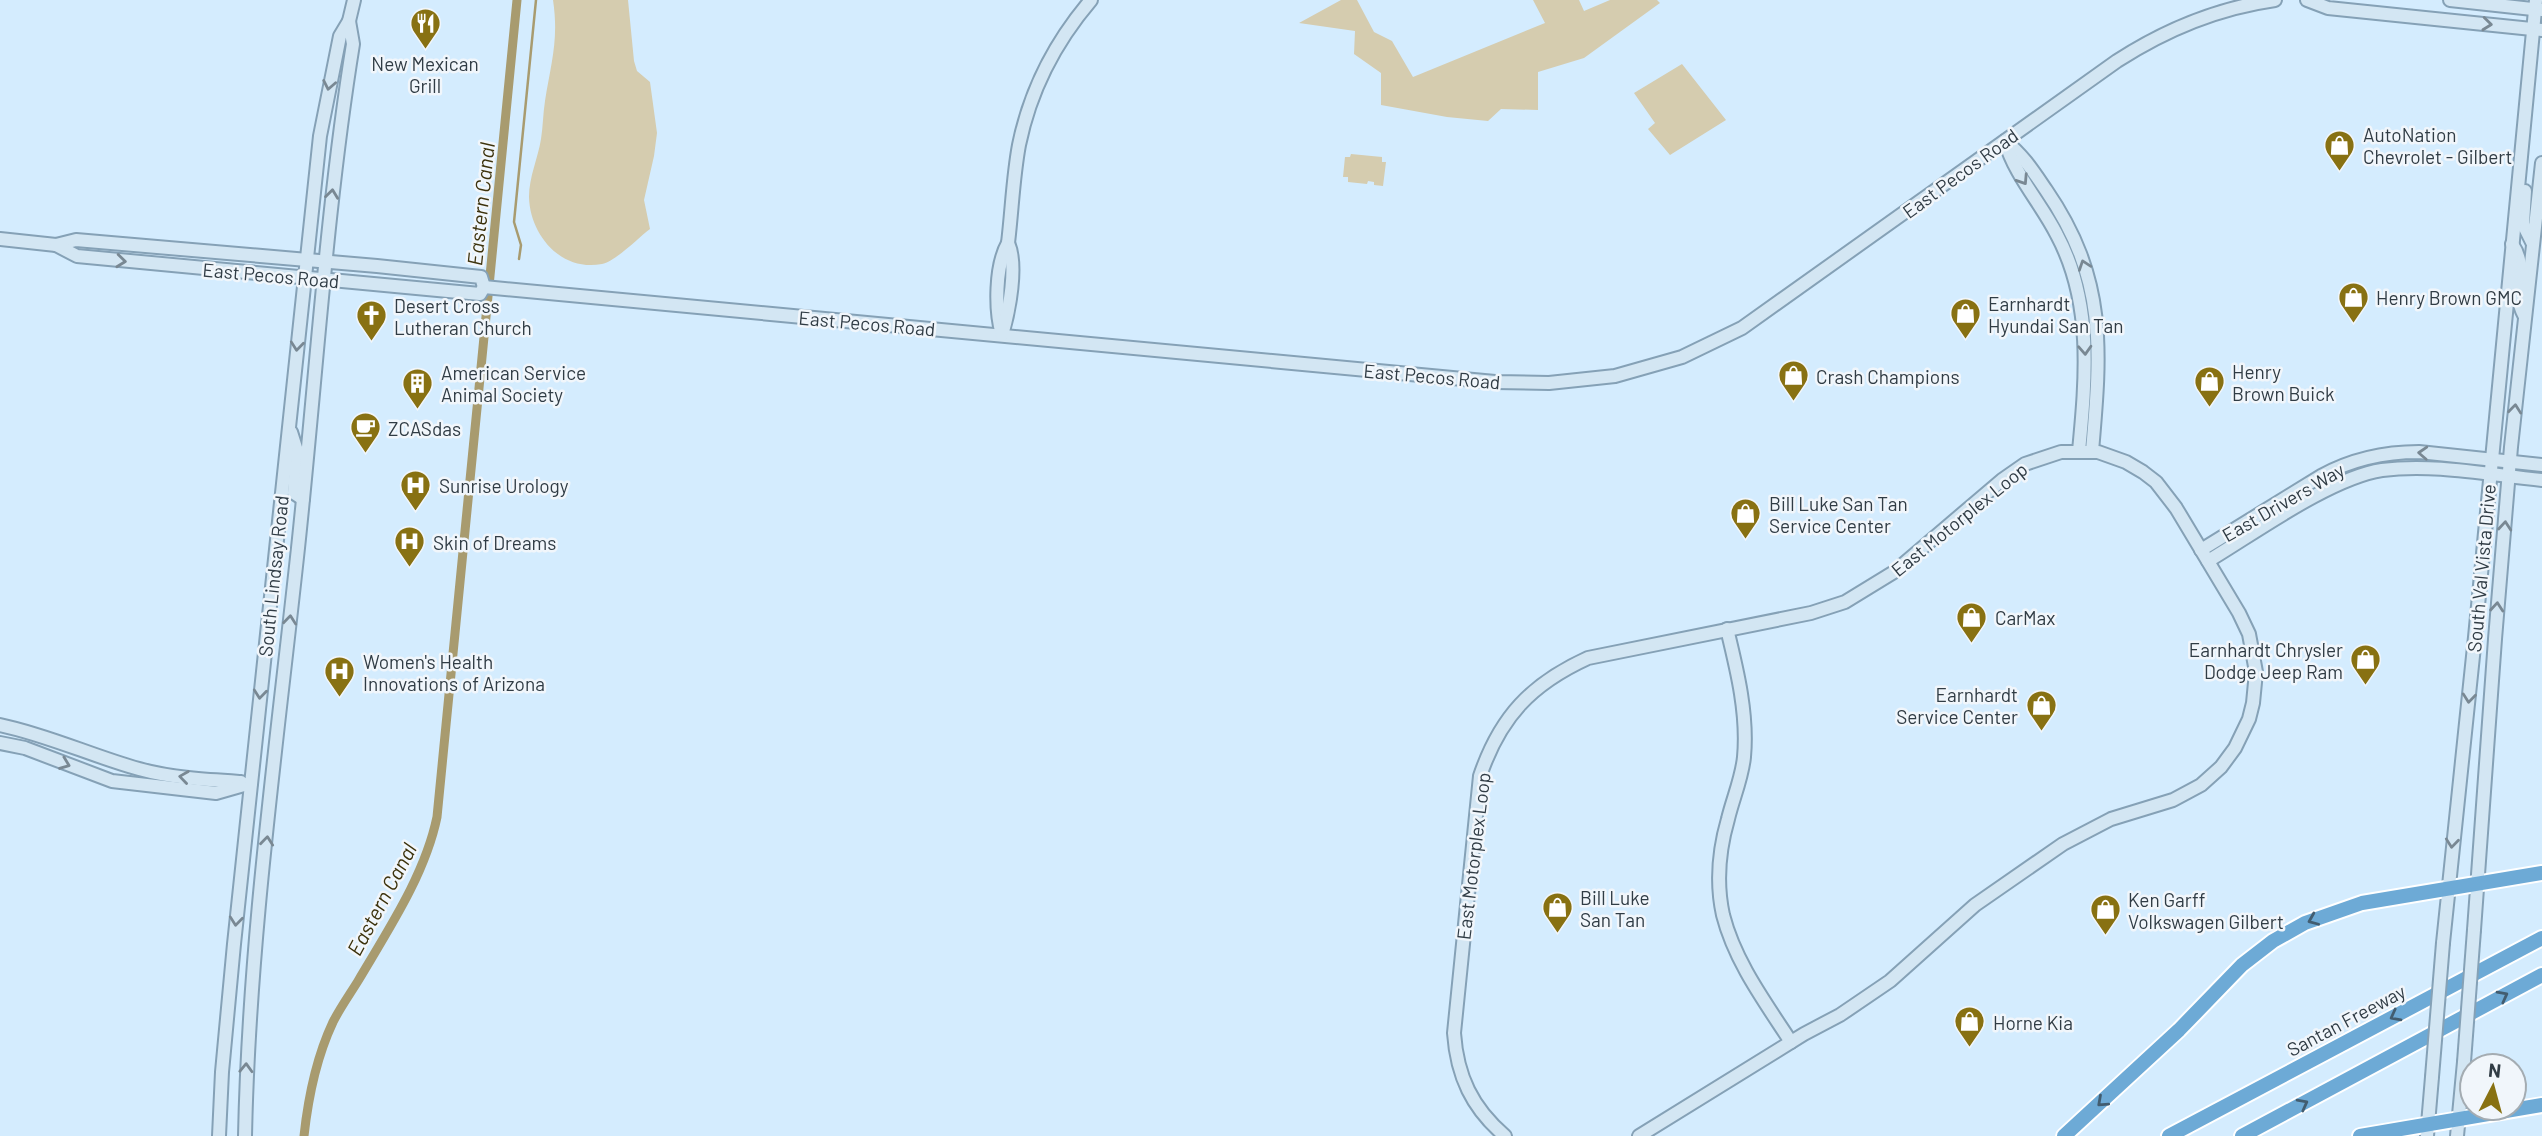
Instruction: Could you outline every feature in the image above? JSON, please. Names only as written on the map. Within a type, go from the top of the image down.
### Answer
[{"type":"highway","points":[[2064,1136],[2179,1030],[2242,965],[2273,941],[2305,923],[2362,903],[2542,873]]},
{"type":"highway","name":"Santan Freeway","points":[[2169,1136],[2542,938]]},
{"type":"highway","points":[[2242,1136],[2542,975]]},
{"type":"highway","points":[[2360,1136],[2428,1130],[2458,1118]]},
{"type":"main road","name":"South Lindsay Road","points":[[219,1136],[222,1072],[304,278],[326,104],[340,36],[349,21],[354,0]]},
{"type":"main road","points":[[1002,335],[1008,314],[1013,253],[1009,243],[1018,148],[1028,110],[1048,62],[1074,20],[1091,0]]},
{"type":"main road","name":"East Pecos Road","points":[[0,239],[56,244],[76,240],[325,261],[481,277],[489,287],[1495,382],[1549,383],[1615,376],[1682,357],[1742,328],[2148,41],[2212,15],[2275,0]]},
{"type":"main road","points":[[2307,0],[2328,8],[2538,30]]},
{"type":"main road","points":[[2450,0],[2538,6]]},
{"type":"main road","name":"South Val Vista Drive","points":[[2428,1130],[2442,943],[2475,637],[2512,244],[2538,30],[2538,6]]},
{"type":"main road","name":"South Lindsay Road","points":[[245,1136],[249,1024],[325,261],[353,44],[349,21]]},
{"type":"main road","points":[[2005,142],[2021,154],[2057,206],[2077,246],[2094,300],[2099,359],[2086,451]]},
{"type":"main road","name":"South Val Vista Drive","points":[[2465,1052],[2510,461],[2542,163]]},
{"type":"main road","points":[[2520,170],[2526,194],[2523,224],[2532,242]]},
{"type":"main road","name":"East Pecos Road","points":[[56,244],[77,256],[480,295],[489,287]]},
{"type":"main road","points":[[2512,244],[2520,258],[2517,303],[2525,316]]},
{"type":"main road","points":[[289,425],[297,451],[294,493],[303,499]]},
{"type":"main road","name":"East Motorplex Loop","points":[[1505,1136],[1480,1112],[1465,1087],[1455,1058],[1454,1033],[1477,796],[1486,759],[1505,721],[1534,690],[1558,672],[1602,654],[1811,613],[1844,602],[1894,572],[2015,470],[2043,456],[2086,451],[2126,462],[2156,482],[2176,508],[2249,634],[2256,672],[2253,703],[2249,719],[2235,748],[2221,767],[2186,795],[2111,820],[2063,844],[1975,905],[1890,981],[1840,1015],[1791,1042],[1639,1136]]},
{"type":"main road","name":"East Drivers Way","points":[[2204,556],[2321,476],[2348,463],[2390,453],[2418,452],[2542,465]]},
{"type":"main road","name":"East Drivers Way","points":[[2204,556],[2348,480],[2389,470],[2419,468],[2542,480]]},
{"type":"main road","points":[[2321,476],[2329,490]]},
{"type":"main road","points":[[1727,629],[1744,718],[1745,740],[1742,771],[1721,843],[1720,887],[1723,912],[1732,944],[1745,970],[1791,1042]]},
{"type":"main road","points":[[0,725],[32,732],[95,757],[143,771],[251,783]]},
{"type":"main road","points":[[0,743],[25,748],[112,781],[216,793],[251,783]]},
{"type":"shaded area","points":[[553,0],[628,0],[634,61],[637,71],[650,82],[657,133],[644,200],[650,229],[620,254],[602,264],[573,262],[550,248],[535,225],[531,211],[529,190],[541,139],[554,51]]},
{"type":"shaded area","points":[[1341,0],[1357,0],[1374,32],[1392,41],[1413,77],[1545,23],[1533,0],[1579,0],[1584,11],[1610,0],[1657,0],[1660,3],[1584,58],[1538,72],[1538,110],[1501,109],[1488,121],[1447,117],[1381,105],[1381,73],[1354,54],[1355,31],[1299,23]]},
{"type":"shaded area","points":[[1682,64],[1726,120],[1670,155],[1648,129],[1655,123],[1634,93]]},
{"type":"shaded area","points":[[1351,154],[1382,157],[1382,162],[1386,162],[1383,186],[1368,181],[1367,184],[1348,182],[1348,177],[1343,177],[1345,157],[1350,157]]},
{"type":"waterway","name":"Eastern Canal","points":[[304,1136],[314,1078],[327,1035],[415,881],[437,817],[517,0]]},
{"type":"waterway","points":[[519,259],[521,245],[514,222],[536,0]]},
{"type":"place","name":"New Mexican Grill","points":[[425,51]]},
{"type":"place","name":"AutoNation Chevrolet - Gilbert","points":[[2340,172]]},
{"type":"place","name":"Henry Brown GMC","points":[[2353,324]]},
{"type":"place","name":"Earnhardt Hyundai San Tan","points":[[1965,341]]},
{"type":"place","name":"Desert Cross Lutheran Church","points":[[371,343]]},
{"type":"place","name":"Crash Champions","points":[[1793,403]]},
{"type":"place","name":"Henry Brown Buick","points":[[2209,409]]},
{"type":"place","name":"American Service Animal Society","points":[[418,410]]},
{"type":"place","name":"ZCASdas","points":[[365,455]]},
{"type":"place","name":"Sunrise Urology","points":[[416,512]]},
{"type":"place","name":"Bill Luke San Tan Service Center","points":[[1746,541]]},
{"type":"place","name":"Skin of Dreams","points":[[410,569]]},
{"type":"place","name":"CarMax","points":[[1972,644]]},
{"type":"place","name":"Earnhardt Chrysler Dodge Jeep Ram","points":[[2366,687]]},
{"type":"place","name":"Women's Health Innovations of Arizona","points":[[340,699]]},
{"type":"place","name":"Earnhardt Service Center","points":[[2041,732]]},
{"type":"place","name":"Bill Luke San Tan","points":[[1557,935]]},
{"type":"place","name":"Ken Garff Volkswagen Gilbert","points":[[2105,937]]},
{"type":"place","name":"Horne Kia","points":[[1970,1049]]}]
